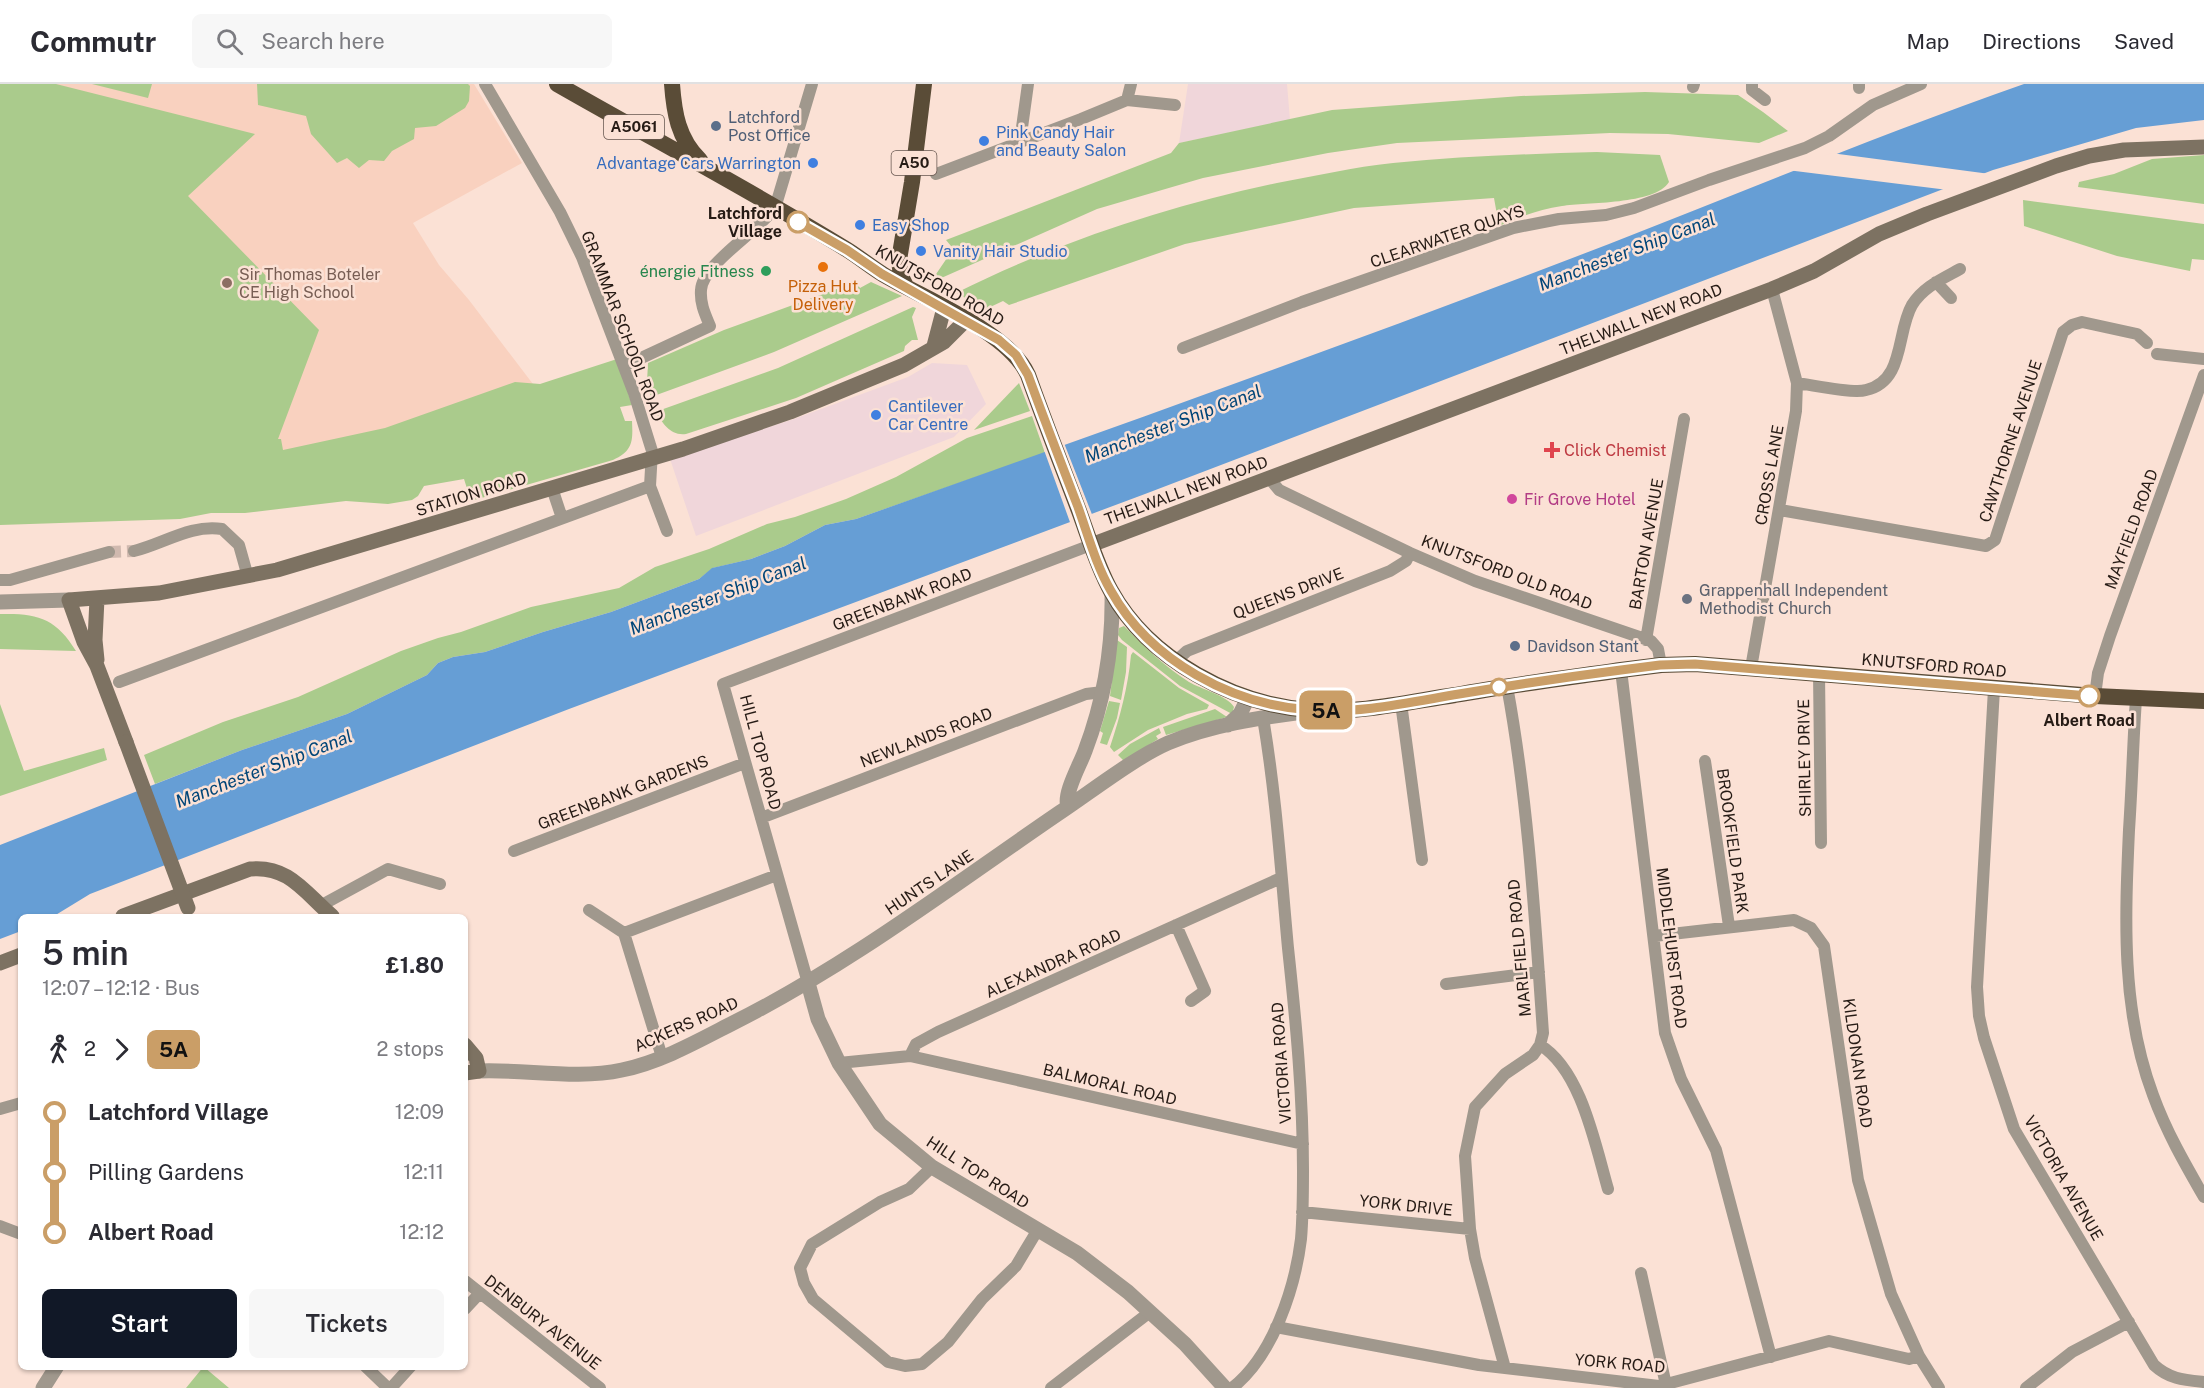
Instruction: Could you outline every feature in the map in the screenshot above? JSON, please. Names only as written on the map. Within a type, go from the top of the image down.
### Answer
[{"type":"highway","name":"KNUTSFORD ROAD","points":[[557,84],[775,208],[863,260],[882,274],[1008,346],[1022,363],[1031,384],[1091,545],[1112,593],[1147,636],[1176,661],[1209,681],[1248,698],[1276,706],[1312,711],[1358,709],[1621,670],[1660,665],[1695,664],[1994,689],[2136,699],[2204,701]]},
{"type":"highway","name":"KNUTSFORD ROAD","points":[[672,84],[675,115],[680,132],[686,144],[711,171]]},
{"type":"highway","name":"A50","points":[[906,286],[901,276],[899,260],[912,182],[924,84]]},
{"type":"highway","points":[[863,260],[888,258],[898,248],[901,241]]},
{"type":"main road","name":"THELWALL NEW ROAD","points":[[1091,545],[1772,289],[1814,271],[1880,234],[2056,166],[2089,156],[2124,150],[2204,147]]},
{"type":"main road","points":[[934,346],[944,308]]},
{"type":"main road","name":"STATION ROAD","points":[[69,600],[159,592],[248,577],[313,561],[731,434],[904,365],[950,337],[966,320]]},
{"type":"main road","points":[[96,663],[97,599]]},
{"type":"main road","points":[[69,600],[84,642],[96,663],[190,912]]},
{"type":"main road","points":[[128,914],[250,869],[262,867],[277,870],[289,877],[330,914]]},
{"type":"main road","points":[[0,963],[18,956]]},
{"type":"main road","points":[[468,1049],[476,1058],[472,1072]]},
{"type":"street","name":"GRAMMAR SCHOOL ROAD","points":[[485,84],[572,234],[634,393],[652,458],[650,486]]},
{"type":"street","points":[[624,366],[710,326],[702,306],[701,288],[705,276],[712,266],[766,221],[775,208],[812,84]]},
{"type":"street","points":[[1020,142],[1028,84]]},
{"type":"street","points":[[1126,100],[1131,84]]},
{"type":"street","points":[[1752,84],[1752,90],[1765,100]]},
{"type":"street","name":"CLEARWATER QUAYS","points":[[1183,348],[1302,302],[1513,228],[1559,219],[1606,215],[1634,208],[1805,148],[1829,136],[1873,105],[1921,84]]},
{"type":"street","points":[[936,174],[1126,100],[1175,105]]},
{"type":"street","points":[[1797,382],[1864,391],[1881,385],[1892,372],[1911,306],[1923,290],[1960,269]]},
{"type":"street","points":[[1936,282],[1951,298]]},
{"type":"street","name":"CROSS LANE","points":[[1752,668],[1797,411],[1797,382],[1772,289]]},
{"type":"street","name":"CAWTHORNE AVENUE","points":[[1780,510],[1986,546],[1995,540],[2063,332],[2072,325],[2082,322],[2137,334],[2147,343]]},
{"type":"street","points":[[2157,354],[2204,358]]},
{"type":"street","name":"MAYFIELD ROAD","points":[[2095,696],[2098,674],[2110,636],[2204,375]]},
{"type":"street","name":"BARTON AVENUE","points":[[1646,640],[1684,419]]},
{"type":"street","name":"KNUTSFORD OLD ROAD","points":[[1270,478],[1279,490],[1410,553],[1475,581],[1646,640]]},
{"type":"street","points":[[119,682],[650,486],[667,531]]},
{"type":"street","points":[[552,488],[562,518]]},
{"type":"street","points":[[134,550],[195,530],[222,529],[238,545],[248,577]]},
{"type":"street","name":"GREENBANK ROAD","points":[[723,684],[1091,545]]},
{"type":"street","points":[[0,580],[10,580],[109,552]]},
{"type":"street","name":"QUEENS DRIVE","points":[[1176,661],[1187,651],[1390,571],[1406,561],[1410,553]]},
{"type":"street","points":[[1068,807],[1067,796],[1090,739],[1103,692],[1112,622],[1112,593]]},
{"type":"street","name":"STATION ROAD","points":[[0,602],[69,600]]},
{"type":"street","points":[[1646,640],[1651,641],[1658,649],[1660,665]]},
{"type":"street","name":"MIDDLEHURST ROAD","points":[[1621,670],[1665,1033],[1681,1079],[1716,1150],[1771,1357]]},
{"type":"street","name":"SHIRLEY DRIVE","points":[[1819,673],[1821,843]]},
{"type":"street","name":"HILL TOP ROAD","points":[[723,684],[818,1019],[839,1063],[880,1124],[932,1167],[1077,1253],[1128,1292],[1185,1344],[1225,1388]]},
{"type":"street","name":"MARLFIELD ROAD","points":[[1507,686],[1521,770],[1539,972],[1543,1034],[1539,1045]]},
{"type":"street","name":"VICTORIA AVENUE","points":[[1994,689],[1977,987],[1979,1016],[2014,1129],[2154,1365],[2163,1374],[2178,1379],[2204,1382]]},
{"type":"street","name":"NEWLANDS ROAD","points":[[761,818],[1086,694],[1103,692]]},
{"type":"street","points":[[1228,725],[1240,714],[1248,698]]},
{"type":"street","points":[[2136,699],[2126,895],[2126,947],[2130,997],[2138,1043],[2152,1093],[2169,1134],[2204,1197]]},
{"type":"street","points":[[1401,703],[1422,862]]},
{"type":"street","name":"HUNTS LANE","points":[[808,984],[906,920],[1068,807],[1167,744],[1228,725],[1312,711]]},
{"type":"street","name":"VICTORIA ROAD","points":[[1232,1388],[1254,1368],[1276,1327],[1295,1269],[1301,1239],[1303,1144],[1300,1063],[1263,718]]},
{"type":"street","name":"BROOKFIELD PARK","points":[[1705,761],[1729,926]]},
{"type":"street","name":"GREENBANK GARDENS","points":[[514,851],[745,763]]},
{"type":"street","points":[[320,906],[388,869],[440,884]]},
{"type":"street","points":[[624,933],[777,875]]},
{"type":"street","name":"ALEXANDRA ROAD","points":[[910,1056],[916,1044],[938,1032],[1281,878]]},
{"type":"street","points":[[589,910],[624,933],[662,1057]]},
{"type":"street","name":"KILDONAN ROAD","points":[[1654,936],[1794,920],[1811,928],[1824,946],[1858,1180],[1892,1294],[1919,1356]]},
{"type":"street","points":[[1176,925],[1205,992],[1191,1001]]},
{"type":"street","points":[[1446,984],[1539,972]]},
{"type":"street","name":"ACKERS ROAD","points":[[472,1072],[621,1071],[662,1057],[808,984]]},
{"type":"street","points":[[1470,1229],[1465,1156],[1475,1107],[1505,1074],[1533,1055],[1539,1045],[1557,1058],[1579,1093],[1608,1189]]},
{"type":"street","points":[[839,1063],[910,1056]]},
{"type":"street","name":"BALMORAL ROAD","points":[[910,1056],[1303,1144]]},
{"type":"street","points":[[0,1109],[18,1104]]},
{"type":"street","points":[[932,1167],[909,1189],[880,1202],[812,1244],[800,1268],[804,1283],[813,1299],[888,1362],[905,1366],[922,1364],[948,1342],[982,1299],[1016,1266],[1037,1231]]},
{"type":"street","name":"YORK DRIVE","points":[[1302,1212],[1470,1229],[1475,1258],[1505,1368]]},
{"type":"street","points":[[0,1226],[18,1232]]},
{"type":"street","points":[[1641,1273],[1661,1386]]},
{"type":"street","name":"DENBURY AVENUE","points":[[468,1284],[600,1388]]},
{"type":"street","points":[[468,1306],[479,1294]]},
{"type":"street","points":[[1051,1388],[1150,1312]]},
{"type":"street","points":[[2026,1388],[2072,1352],[2129,1322]]},
{"type":"street","name":"YORK ROAD","points":[[1276,1327],[1479,1365],[1661,1386],[1829,1341],[1909,1359],[1919,1356]]},
{"type":"street","points":[[1919,1356],[1939,1388]]},
{"type":"street","points":[[44,1388],[55,1370]]},
{"type":"street","points":[[369,1370],[389,1388],[407,1370]]},
{"type":"shaded area","name":"Sir Thomas Boteler CE High School","points":[[0,84],[474,84],[522,163],[413,223],[439,265],[469,300],[539,392],[196,474]]},
{"type":"shaded area","points":[[1188,84],[1287,84],[1290,120],[1179,143]]},
{"type":"shaded area","points":[[932,363],[967,365],[986,404],[954,437],[696,536],[670,459],[794,419],[908,377]]},
{"type":"green space","points":[[0,84],[56,84],[255,134],[188,196],[319,330],[278,439],[281,439],[283,450],[385,428],[515,382],[540,384],[617,359],[632,405],[620,407],[625,421],[632,421],[632,440],[628,449],[613,460],[471,501],[464,479],[424,486],[418,496],[412,500],[388,504],[346,501],[245,513],[211,513],[180,519],[0,525]]},
{"type":"green space","points":[[92,84],[152,84],[148,98]]},
{"type":"green space","points":[[257,84],[468,84],[470,86],[469,101],[465,108],[436,126],[415,128],[414,139],[392,151],[384,161],[369,160],[359,168],[347,158],[337,163],[311,134],[306,116],[258,105]]},
{"type":"green space","points":[[1645,92],[1738,95],[1788,131],[1759,143],[1668,134],[1610,133],[1397,143],[1328,153],[1203,178],[1097,209],[930,283],[947,258],[956,252],[946,240],[1171,153],[1179,143],[1332,110],[1521,96]]},
{"type":"green space","points":[[1597,152],[1660,155],[1669,182],[1650,195],[1635,199],[1554,207],[1499,226],[1494,198],[1354,208],[1185,244],[1009,305],[1003,301],[986,309],[956,293],[1033,258],[1113,228],[1194,203],[1277,183],[1393,163],[1470,157]]},
{"type":"green space","points":[[2204,155],[2204,204],[2078,187],[2079,182],[2114,174],[2152,159]]},
{"type":"green space","points":[[2023,200],[2204,224],[2204,260],[2192,259],[2190,271],[2117,256],[2024,226]]},
{"type":"green space","points":[[856,282],[860,288],[871,282],[902,296],[774,352],[651,397],[647,382],[648,363],[724,330]]},
{"type":"green space","points":[[913,307],[916,308],[912,317],[918,340],[912,340],[905,346],[904,351],[796,398],[686,434],[672,431],[655,412],[778,368]]},
{"type":"green space","points":[[1019,383],[1030,411],[974,430]]},
{"type":"green space","points":[[1032,416],[1045,453],[856,519],[825,525],[785,546],[751,559],[713,568],[699,579],[611,612],[485,652],[453,657],[438,663],[427,675],[347,714],[242,750],[155,784],[144,755],[223,722],[298,697],[401,651],[531,607],[619,588],[655,567],[709,549],[767,524],[846,499],[896,477],[967,438]]},
{"type":"green space","points":[[0,614],[25,615],[44,620],[61,631],[76,651],[0,649]]},
{"type":"green space","points":[[1124,626],[1180,676],[1231,703],[1234,707],[1232,714],[1180,686],[1122,640],[1118,635],[1119,628]]},
{"type":"green space","points":[[1117,640],[1127,647],[1126,672],[1121,700],[1110,696]]},
{"type":"green space","points":[[1133,652],[1179,688],[1209,705],[1207,709],[1187,714],[1148,730],[1114,752],[1110,747],[1123,702]]},
{"type":"green space","points":[[1109,701],[1120,703],[1107,745],[1100,743],[1103,733],[1100,731]]},
{"type":"green space","points":[[0,704],[24,771],[104,748],[107,760],[0,796]]},
{"type":"green space","points":[[1215,709],[1227,717],[1166,735],[1163,727]]},
{"type":"green space","points":[[1159,728],[1161,733],[1156,736],[1158,739],[1124,761],[1118,755],[1130,744]]},
{"type":"green space","points":[[201,1370],[208,1370],[229,1388],[186,1388]]},
{"type":"water","name":"Manchester Ship Canal","points":[[2024,84],[2204,84],[2204,120],[2136,128],[1993,170],[1145,494],[569,709],[90,894],[57,914],[18,914],[18,932],[0,939],[0,845],[242,750],[347,714],[427,675],[438,663],[453,657],[485,652],[611,612],[699,579],[712,568],[751,559],[785,546],[825,525],[856,519],[1327,350],[1609,244],[1919,122]]},
{"type":"pier","points":[[1831,153],[1990,174],[1948,190],[1787,170]]},
{"type":"pier","points":[[1064,443],[1093,517],[1071,525],[1044,450]]},
{"type":"tunnel","points":[[109,552],[134,551]]},
{"type":"bus line","name":"5A","points":[[798,222],[847,250],[882,274],[1008,346],[1022,363],[1028,375],[1097,560],[1112,593],[1136,625],[1158,647],[1193,673],[1228,691],[1276,706],[1312,711],[1358,709],[1621,670],[1660,665],[1695,664],[2089,696]]},
{"type":"place","name":"Latchford Post Office","points":[[716,126]]},
{"type":"place","name":"Pink Candy Hair and Beauty Salon","points":[[984,141]]},
{"type":"place","name":"Advantage Cars Warrington","points":[[813,163]]},
{"type":"place","name":"Latchford Village","points":[[798,222]]},
{"type":"place","name":"Easy Shop","points":[[860,225]]},
{"type":"place","name":"Vanity Hair Studio","points":[[921,251]]},
{"type":"place","name":"Pizza Hut Delivery","points":[[823,267]]},
{"type":"place","name":"énergie Fitness","points":[[766,271]]},
{"type":"place","name":"Sir Thomas Boteler CE High School","points":[[227,283]]},
{"type":"place","name":"Cantilever Car Centre","points":[[876,415]]},
{"type":"place","name":"Click Chemist","points":[[1552,450]]},
{"type":"place","name":"Fir Grove Hotel","points":[[1512,499]]},
{"type":"place","name":"Grappenhall Independent Methodist Church","points":[[1687,599]]},
{"type":"place","name":"Davidson Stant","points":[[1515,646]]},
{"type":"place","name":"Albert Road","points":[[2089,696]]}]
